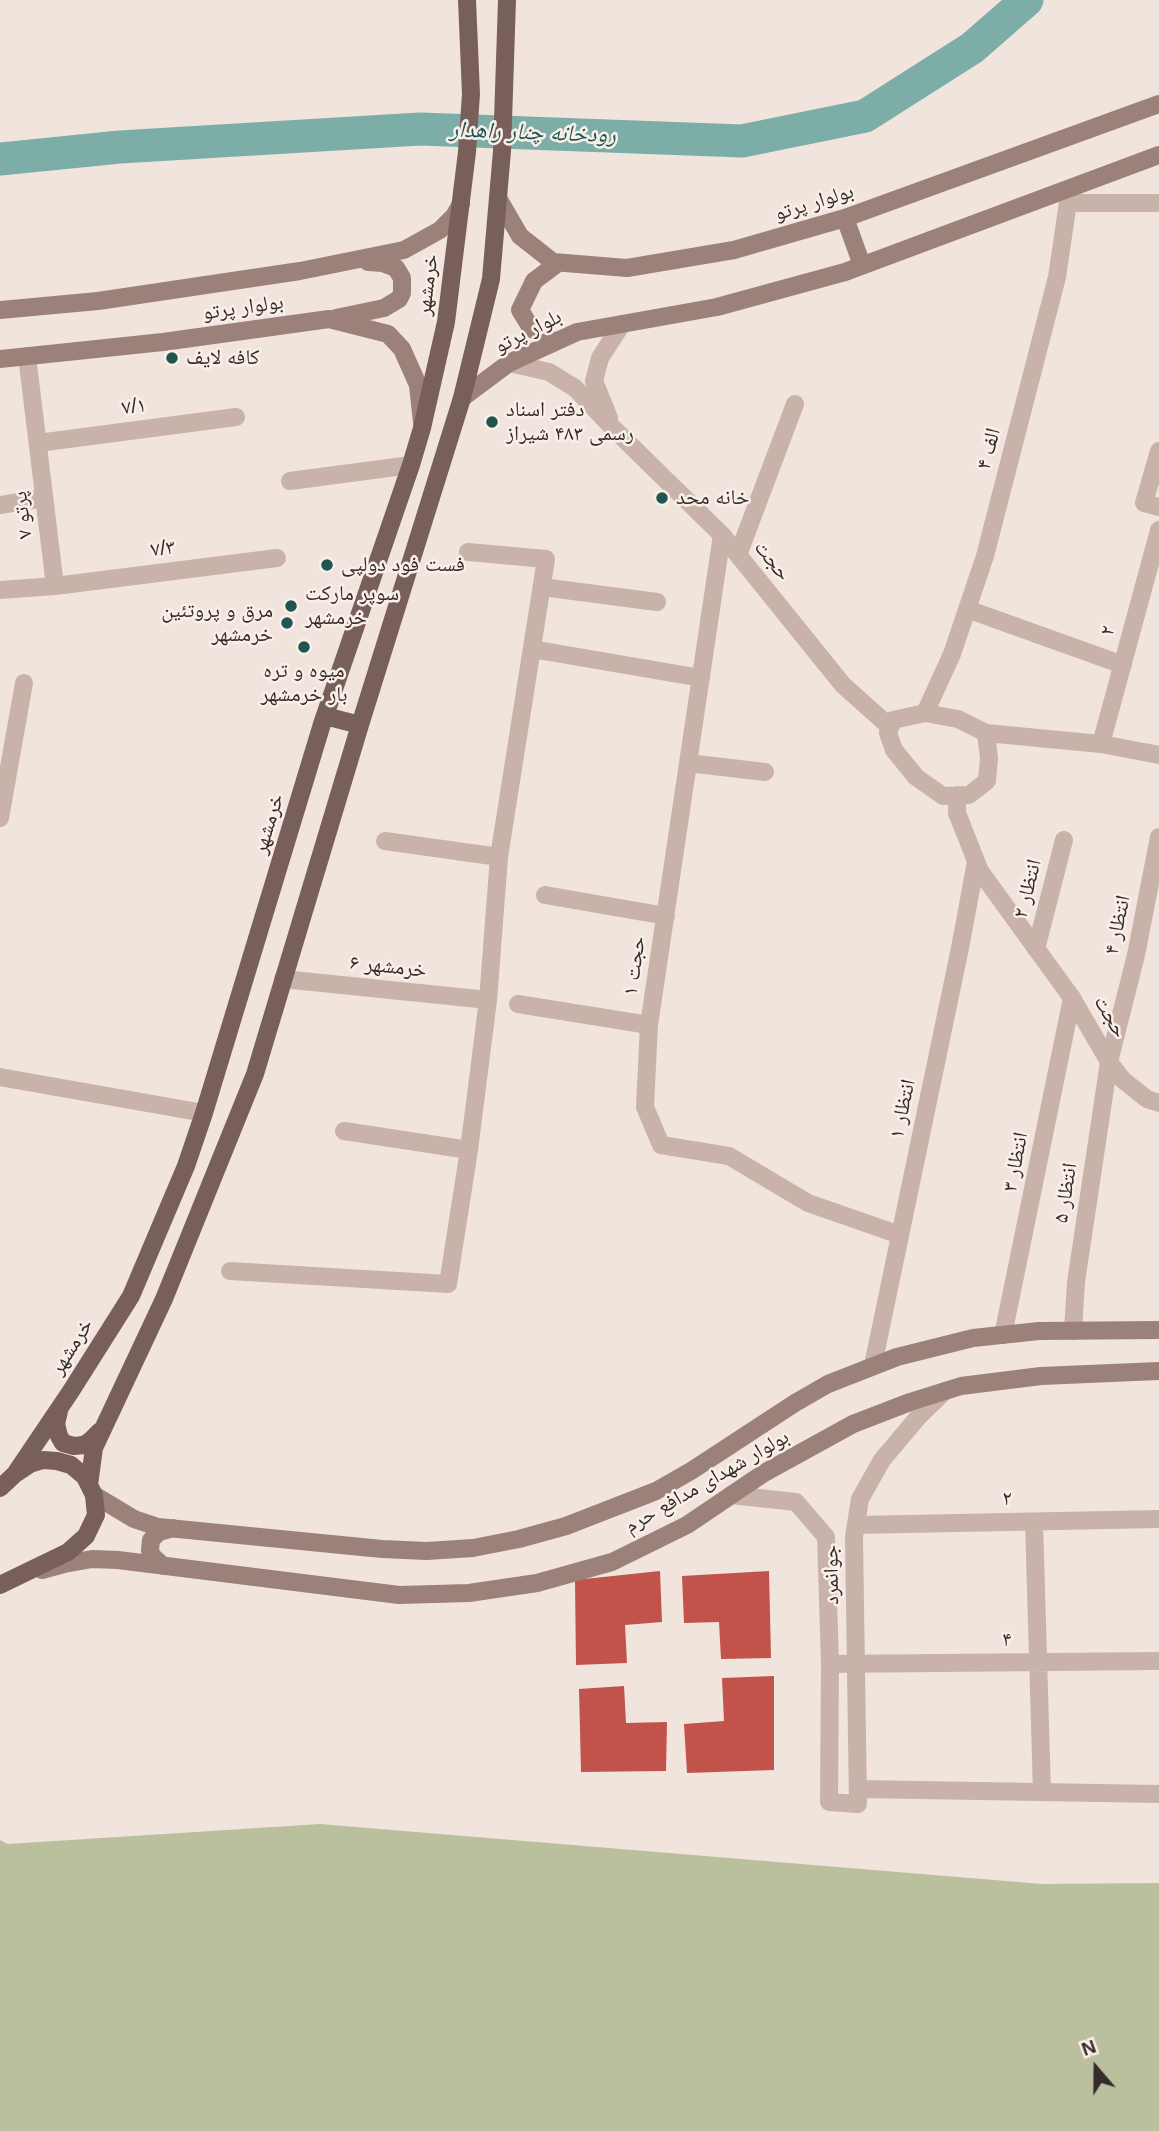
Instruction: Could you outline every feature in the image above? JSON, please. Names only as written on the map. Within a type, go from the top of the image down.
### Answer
[{"type":"main road","name":"خرمشهر","points":[[6,1481],[58,1411],[131,1296],[186,1166],[325,716],[411,465],[446,322],[461,204],[471,94],[467,0]]},
{"type":"main road","points":[[0,1585],[68,1552],[86,1536],[96,1516],[92,1490],[94,1448],[164,1299],[255,1074],[462,398],[491,279],[511,2]]},
{"type":"main road","name":"بولوار پرتو","points":[[558,263],[627,268],[734,250],[845,218],[1159,104]]},
{"type":"main road","points":[[622,324],[717,307],[862,265],[1069,196],[1159,155]]},
{"type":"main road","points":[[498,198],[520,236],[558,263]]},
{"type":"main road","name":"بولوار پرتو","points":[[0,310],[98,301],[341,264],[404,250],[440,230],[461,204]]},
{"type":"main road","points":[[845,218],[862,265]]},
{"type":"main road","points":[[329,319],[384,308],[399,299],[402,293],[402,278],[396,268],[390,265],[369,262],[341,264]]},
{"type":"main road","points":[[554,342],[531,328],[520,310],[534,281],[558,263]]},
{"type":"main road","name":"بولوار پرتو","points":[[0,359],[329,319],[388,334],[402,349],[418,385],[422,428]]},
{"type":"main road","name":"بلوار پرتو","points":[[462,398],[509,363],[577,331],[622,324]]},
{"type":"main road","points":[[325,716],[360,724]]},
{"type":"main road","name":"بولوار شهدای مدافع حرم","points":[[92,1490],[134,1519],[158,1527],[308,1543],[427,1551],[473,1548],[566,1526],[656,1491],[828,1384],[873,1365],[941,1345],[1003,1335],[1039,1331],[1159,1330]]},
{"type":"main road","name":"بولوار شهدای مدافع حرم","points":[[22,1576],[92,1559],[399,1595],[469,1593],[537,1583],[612,1562],[687,1525],[764,1472],[853,1424],[910,1402],[961,1386],[1041,1376],[1159,1371]]},
{"type":"main road","points":[[58,1411],[56,1424],[63,1443],[84,1445],[105,1424]]},
{"type":"main road","points":[[6,1481],[30,1464],[43,1460],[57,1461],[71,1465],[85,1477],[92,1490]]},
{"type":"main road","points":[[163,1566],[152,1556],[151,1539],[159,1532],[173,1528]]},
{"type":"street","points":[[1069,196],[1159,204]]},
{"type":"street","name":"۴ الف","points":[[925,713],[952,654],[985,556],[1057,277],[1069,196]]},
{"type":"street","points":[[613,428],[594,381],[600,358],[622,324]]},
{"type":"street","name":"پرتو ۷","points":[[27,356],[55,586]]},
{"type":"street","name":"حجت","points":[[509,363],[550,372],[575,388],[722,535],[843,685],[891,727]]},
{"type":"street","points":[[738,555],[795,404]]},
{"type":"street","name":"۷/۱","points":[[37,443],[236,417]]},
{"type":"street","points":[[1152,505],[1159,451]]},
{"type":"street","points":[[290,481],[411,465]]},
{"type":"street","points":[[0,505],[44,498]]},
{"type":"street","name":"۲","points":[[1101,744],[1159,530]]},
{"type":"street","name":"حجت ۱","points":[[722,535],[649,1025],[645,1107],[661,1145],[729,1156],[808,1203],[900,1235]]},
{"type":"street","points":[[230,1272],[448,1284],[469,1150],[488,1000],[499,857],[546,559],[468,552]]},
{"type":"street","name":"۷/۳","points":[[0,590],[55,586],[277,558]]},
{"type":"street","points":[[542,587],[657,603]]},
{"type":"street","points":[[967,609],[1123,665]]},
{"type":"street","points":[[532,649],[701,678]]},
{"type":"street","points":[[0,818],[24,683]]},
{"type":"street","points":[[986,733],[989,758],[987,781],[969,795],[943,796],[916,777],[894,750],[888,733],[893,720],[925,713],[958,719],[986,733],[1101,744],[1159,754]]},
{"type":"street","points":[[688,763],[765,772]]},
{"type":"street","name":"حجت","points":[[957,795],[957,813],[980,871],[1072,998],[1109,1062],[1123,1080],[1147,1099],[1159,1103]]},
{"type":"street","name":"انتظار ۴","points":[[1109,1062],[1136,955],[1159,837]]},
{"type":"street","name":"انتظار ۲","points":[[1037,949],[1064,840]]},
{"type":"street","points":[[385,841],[499,857]]},
{"type":"street","name":"انتظار ۱","points":[[873,1365],[976,862]]},
{"type":"street","points":[[545,895],[666,916]]},
{"type":"street","name":"خرمشهر ۶","points":[[283,979],[488,1000]]},
{"type":"street","name":"انتظار ۳","points":[[1003,1335],[1072,998]]},
{"type":"street","points":[[519,1004],[649,1025]]},
{"type":"street","name":"انتظار ۵","points":[[1073,1331],[1076,1282],[1109,1062]]},
{"type":"street","points":[[0,1077],[204,1114]]},
{"type":"street","points":[[344,1131],[469,1150]]},
{"type":"street","name":"جوانمرد","points":[[731,1495],[796,1502],[826,1537],[830,1664],[829,1802],[858,1804],[854,1537],[860,1499],[882,1460],[919,1416],[945,1391]]},
{"type":"street","name":"۲","points":[[856,1525],[1159,1519]]},
{"type":"street","points":[[1034,1522],[1042,1792]]},
{"type":"street","name":"۴","points":[[830,1664],[1159,1661]]},
{"type":"street","points":[[858,1789],[1159,1794]]},
{"type":"green space","points":[[320,1824],[1042,1884],[1159,1883],[1159,2131],[0,2131],[0,1840],[8,1844]]},
{"type":"building","points":[[660,1571],[662,1622],[625,1625],[627,1663],[576,1665],[575,1580]]},
{"type":"building","points":[[769,1571],[771,1658],[721,1659],[719,1622],[684,1623],[682,1576]]},
{"type":"building","points":[[774,1676],[774,1770],[687,1773],[684,1724],[724,1721],[722,1678]]},
{"type":"building","points":[[624,1686],[626,1723],[667,1722],[666,1771],[581,1772],[579,1689]]},
{"type":"waterway","name":"رودخانه چنار راهدار","points":[[0,159],[120,147],[420,129],[742,141],[865,116],[972,48],[1027,0]]},
{"type":"place","name":"کافه لایف","points":[[172,358]]},
{"type":"place","name":"دفتر اسناد رسمی ۴۸۳ شیراز","points":[[492,422]]},
{"type":"place","name":"خانه محد","points":[[662,498]]},
{"type":"place","name":"فست فود دولپی","points":[[327,565]]},
{"type":"place","name":"سوپر مارکت خرمشهر","points":[[291,606]]},
{"type":"place","name":"مرق و پروتئین خرمشهر","points":[[287,623]]},
{"type":"place","name":"میوه و تره بار خرمشهر","points":[[304,647]]}]
